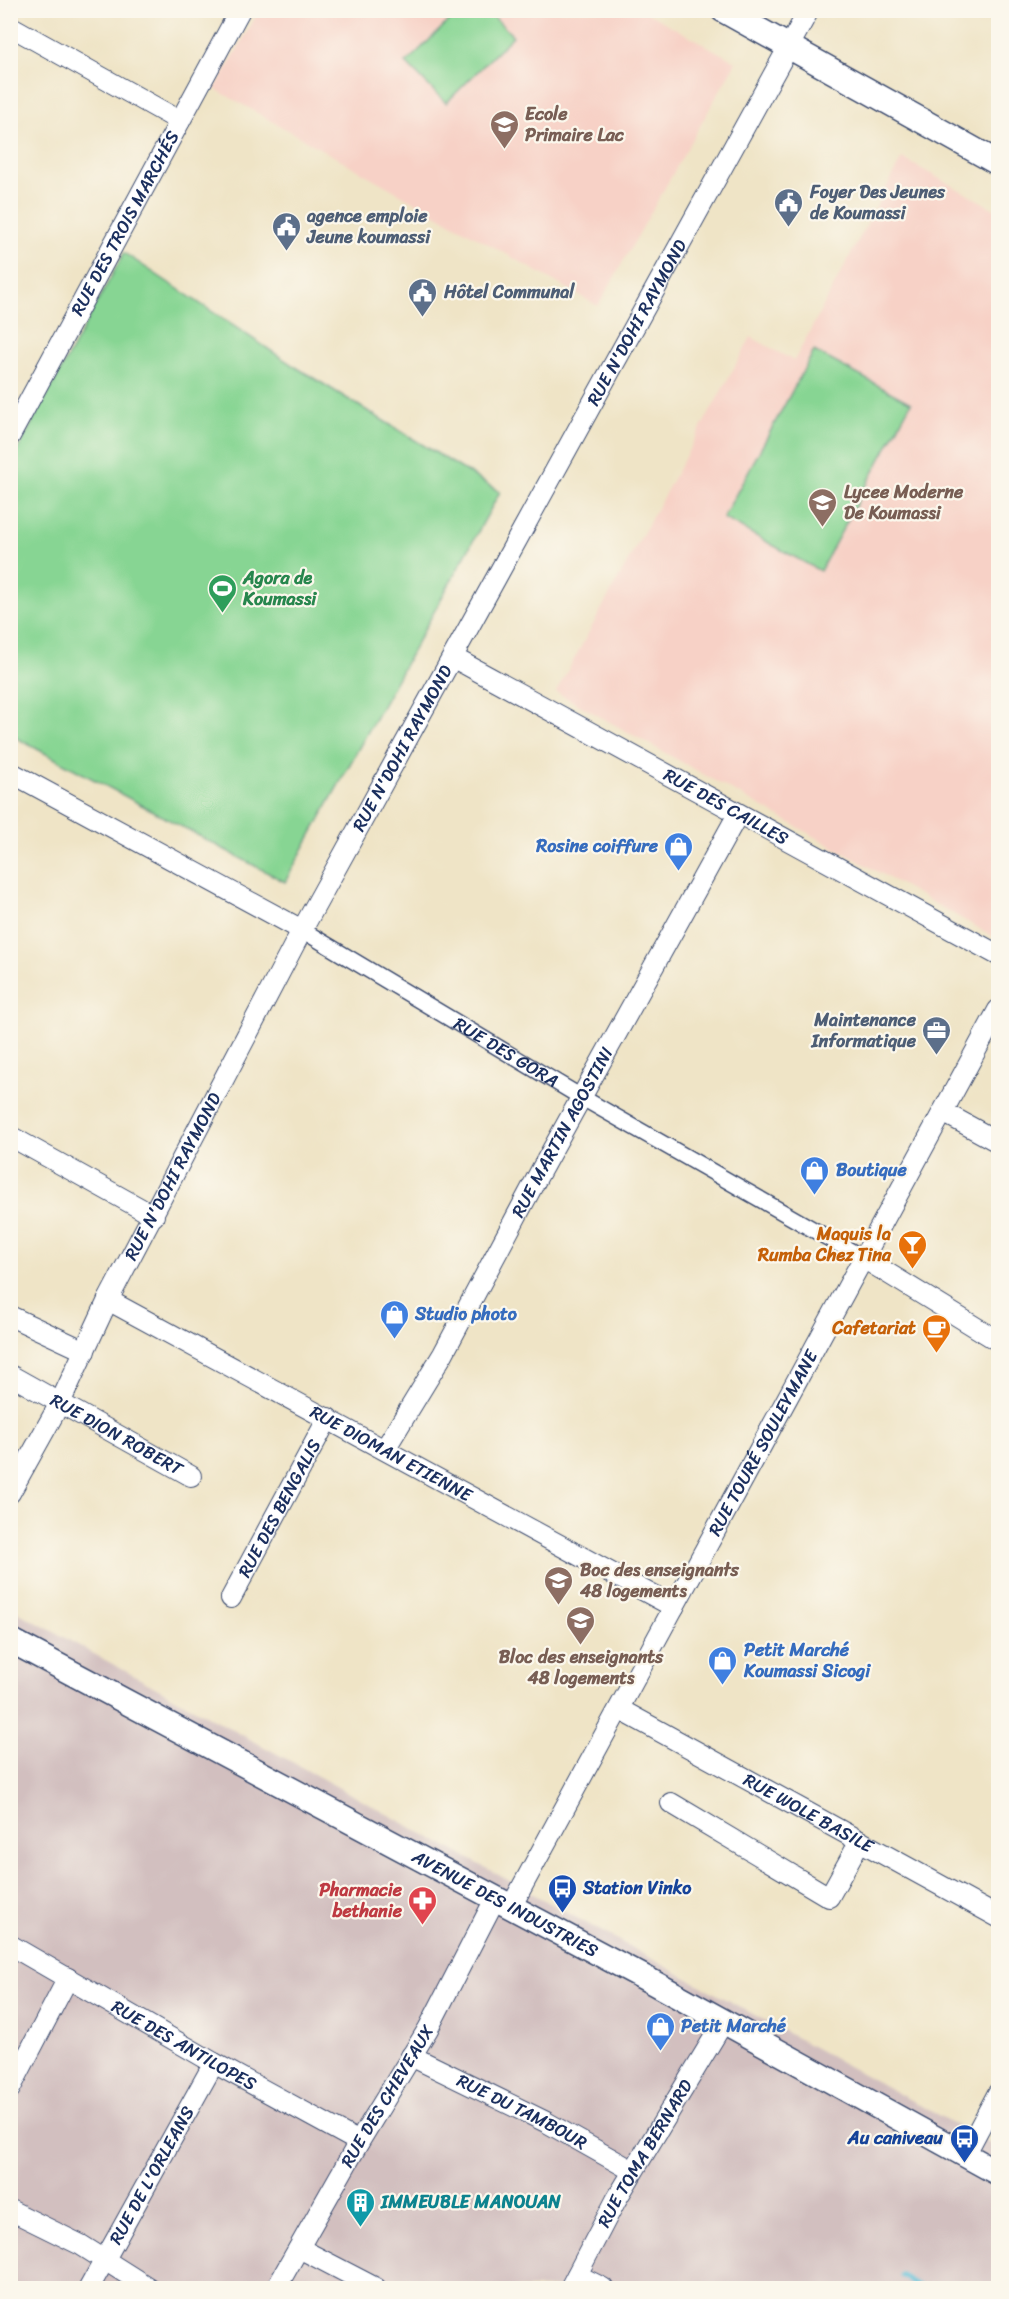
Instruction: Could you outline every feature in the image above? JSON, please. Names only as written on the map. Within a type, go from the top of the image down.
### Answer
[{"type":"street","name":"RUE DES TROIS MARCHÉS","points":[[10,436],[240,10]]},
{"type":"street","points":[[723,10],[999,163]]},
{"type":"street","name":"RUE N'DOHI RAYMOND","points":[[10,1493],[60,1403],[108,1300],[303,930],[809,10]]},
{"type":"street","points":[[10,26],[180,121]]},
{"type":"street","name":"RUE DES CAILLES","points":[[454,658],[999,955]]},
{"type":"street","name":"RUE DES GORA","points":[[10,772],[303,930],[581,1097],[863,1258],[999,1341]]},
{"type":"street","name":"RUE MARTIN AGOSTINI","points":[[385,1449],[443,1354],[581,1097],[738,814]]},
{"type":"street","name":"RUE TOURÉ SOULEYMANE","points":[[503,1903],[619,1708],[999,1010]]},
{"type":"street","points":[[943,1112],[999,1142]]},
{"type":"street","points":[[10,1136],[154,1216]]},
{"type":"street","name":"RUE DIOMAN ETIENNE","points":[[108,1300],[674,1607]]},
{"type":"street","points":[[10,1316],[84,1351]]},
{"type":"street","name":"RUE DION ROBERT","points":[[10,1375],[191,1476]]},
{"type":"street","name":"RUE DES BENGALIS","points":[[231,1598],[328,1418]]},
{"type":"street","name":"AVENUE DES INDUSTRIES","points":[[10,1640],[724,2021],[999,2173]]},
{"type":"street","name":"RUE WOLE BASILE","points":[[619,1708],[999,1917]]},
{"type":"street","points":[[671,1803],[829,1897],[860,1841]]},
{"type":"street","name":"RUE DES CHEVEAUX","points":[[276,2289],[359,2142],[503,1903]]},
{"type":"street","name":"RUE DES ANTILOPES","points":[[10,1945],[214,2063],[359,2142]]},
{"type":"street","points":[[10,2089],[68,1978]]},
{"type":"street","name":"RUE TOMA BERNARD","points":[[574,2282],[633,2171],[724,2021]]},
{"type":"street","name":"RUE DU TAMBOUR","points":[[411,2056],[546,2122],[633,2171]]},
{"type":"street","name":"RUE DE L'ORLEANS","points":[[88,2289],[214,2063]]},
{"type":"street","points":[[965,2155],[999,2093]]},
{"type":"street","points":[[10,2210],[81,2245],[149,2289]]},
{"type":"street","points":[[299,2248],[376,2289]]},
{"type":"street","points":[[574,2282],[603,2289]]},
{"type":"shaded area","name":"Ecole Primaire Lac","points":[[259,11],[644,11],[736,62],[598,306],[215,89]]},
{"type":"shaded area","name":"Lycee Moderne De Koumassi","points":[[902,158],[998,211],[998,939],[556,692],[751,337],[794,361]]},
{"type":"shaded area","points":[[10,1608],[998,2148],[998,2288],[11,2288]]},
{"type":"green space","points":[[459,11],[488,11],[513,36],[446,103],[406,63]]},
{"type":"green space","name":"Agora de Koumassi","points":[[124,253],[294,366],[500,492],[285,882],[11,735],[11,462]]},
{"type":"green space","points":[[814,351],[911,403],[820,571],[723,518]]},
{"type":"waterway","points":[[902,2276],[922,2288]]},
{"type":"place","name":"Ecole Primaire Lac","points":[[504,150]]},
{"type":"place","name":"Foyer Des Jeunes de Koumassi","points":[[789,228]]},
{"type":"place","name":"agence emploie Jeune koumassi","points":[[286,252]]},
{"type":"place","name":"Hôtel Communal","points":[[423,318]]},
{"type":"place","name":"Lycee Moderne De Koumassi","points":[[823,528]]},
{"type":"place","name":"Agora de Koumassi","points":[[222,614]]},
{"type":"place","name":"Rosine coiffure","points":[[679,872]]},
{"type":"place","name":"Maintenance Informatique","points":[[937,1056]]},
{"type":"place","name":"Boutique","points":[[815,1196]]},
{"type":"place","name":"Maquis la Rumba Chez Tina","points":[[912,1270]]},
{"type":"place","name":"Studio photo","points":[[394,1340]]},
{"type":"place","name":"Cafetariat","points":[[937,1354]]},
{"type":"place","name":"Boc des enseignants 48 logements","points":[[559,1606]]},
{"type":"place","name":"Bloc des enseignants 48 logements","points":[[581,1646]]},
{"type":"place","name":"Petit Marché Koumassi Sicogi","points":[[723,1686]]},
{"type":"place","name":"Station Vinko","points":[[562,1914]]},
{"type":"place","name":"Pharmacie bethanie","points":[[423,1926]]},
{"type":"place","name":"Petit Marché","points":[[660,2052]]},
{"type":"place","name":"Au caniveau","points":[[964,2164]]},
{"type":"place","name":"IMMEUBLE MANOUAN","points":[[360,2228]]}]
